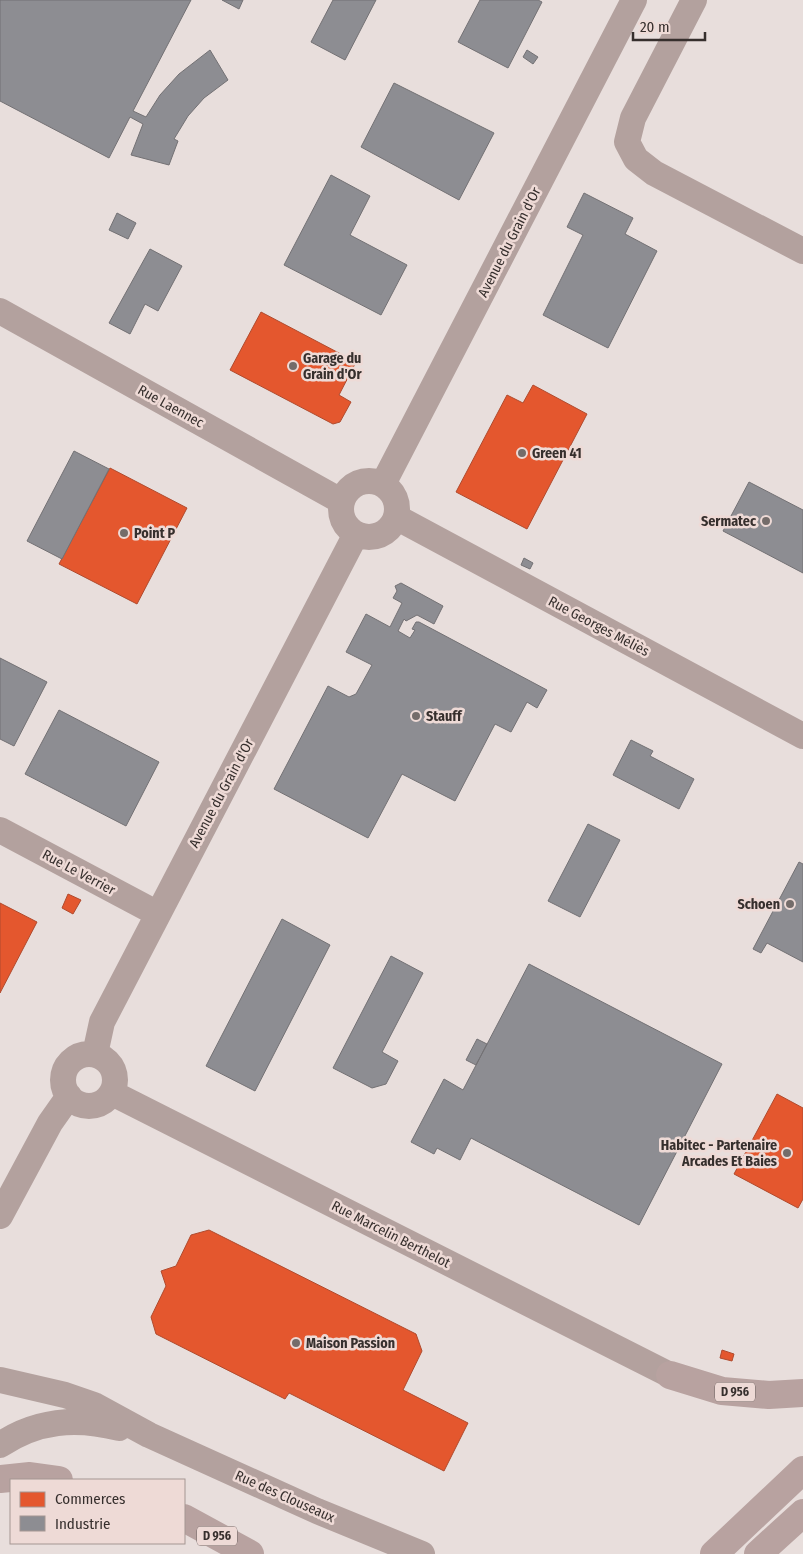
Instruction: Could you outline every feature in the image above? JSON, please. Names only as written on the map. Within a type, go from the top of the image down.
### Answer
[{"type":"highway","name":"D 956","points":[[670,1375],[722,1391],[769,1395],[803,1393]]},
{"type":"highway","points":[[714,1554],[803,1470]]},
{"type":"highway","points":[[0,1479],[30,1476],[52,1479]]},
{"type":"highway","points":[[758,1554],[803,1513]]},
{"type":"highway","name":"D 956","points":[[185,1519],[250,1554]]},
{"type":"street","name":"Avenue du Grain d'Or","points":[[383,484],[634,0]]},
{"type":"street","points":[[694,0],[633,118],[627,142],[636,159],[654,173],[803,251]]},
{"type":"street","name":"Rue Laennec","points":[[0,311],[341,501]]},
{"type":"street","points":[[363,481],[375,481],[383,484],[392,493],[397,506],[396,517],[385,532],[373,536],[356,534],[346,526],[341,514],[341,501],[350,488],[363,481]]},
{"type":"street","name":"Rue Georges Méliès","points":[[396,517],[803,736]]},
{"type":"street","name":"Avenue du Grain d'Or","points":[[95,1054],[102,1022],[356,534]]},
{"type":"street","name":"Rue Le Verrier","points":[[0,830],[158,914]]},
{"type":"street","points":[[95,1054],[107,1060],[115,1072],[116,1083],[112,1093],[106,1100],[96,1105],[85,1105],[69,1096],[63,1078],[66,1068],[74,1059],[82,1055],[95,1054]]},
{"type":"street","name":"Rue Marcelin Berthelot","points":[[112,1093],[670,1375]]},
{"type":"street","points":[[0,1216],[41,1138],[69,1096]]},
{"type":"street","name":"Rue des Clouseaux","points":[[0,1380],[65,1395],[94,1405],[149,1435],[317,1511],[422,1554]]},
{"type":"street","name":"Rue des Clouseaux","points":[[0,1445],[33,1428],[52,1422],[81,1420],[149,1435]]},
{"type":"building: Commerces","name":"Garage du Grain d'Or","points":[[261,312],[356,362],[339,395],[351,402],[340,422],[333,424],[230,370]]},
{"type":"building: Commerces","name":"Green 41","points":[[533,385],[587,414],[527,529],[456,492],[507,395],[523,403]]},
{"type":"building: Commerces","name":"Point P","points":[[110,468],[187,508],[137,604],[59,564]]},
{"type":"building: Commerces","points":[[68,894],[81,900],[73,914],[62,908]]},
{"type":"building: Commerces","points":[[0,903],[37,922],[0,993]]},
{"type":"building: Commerces","points":[[777,1094],[803,1108],[803,1199],[798,1208],[734,1174]]},
{"type":"building: Commerces","name":"Maison Passion","points":[[209,1230],[416,1334],[422,1351],[403,1390],[468,1423],[444,1471],[289,1393],[285,1399],[156,1334],[151,1317],[166,1286],[161,1271],[176,1266],[191,1235]]},
{"type":"building: Commerces","points":[[722,1350],[734,1354],[732,1361],[720,1358]]},
{"type":"building: Industrie","points":[[0,0],[191,0],[133,111],[146,117],[160,95],[179,74],[210,50],[228,80],[204,98],[188,116],[174,139],[178,141],[169,165],[131,155],[143,124],[130,117],[109,158],[0,101]]},
{"type":"building: Industrie","points":[[222,0],[243,0],[239,9]]},
{"type":"building: Industrie","points":[[333,0],[376,0],[345,60],[311,42]]},
{"type":"building: Industrie","points":[[480,0],[538,0],[542,2],[508,68],[458,42]]},
{"type":"building: Industrie","points":[[527,50],[538,57],[533,64],[523,57]]},
{"type":"building: Industrie","points":[[394,83],[494,133],[459,200],[361,147]]},
{"type":"building: Industrie","points":[[331,175],[370,196],[350,235],[407,265],[381,315],[284,265]]},
{"type":"building: Industrie","points":[[584,193],[633,218],[625,234],[657,251],[608,348],[543,315],[583,235],[567,227]]},
{"type":"building: Industrie","points":[[117,213],[136,223],[128,239],[109,230]]},
{"type":"building: Industrie","points":[[150,249],[182,266],[158,311],[145,304],[130,334],[109,323]]},
{"type":"building: Industrie","points":[[74,451],[109,469],[62,559],[27,541]]},
{"type":"building: Industrie","name":"Sermatec","points":[[749,482],[803,510],[803,573],[723,531]]},
{"type":"building: Industrie","points":[[524,558],[533,563],[530,569],[521,565]]},
{"type":"building: Industrie","name":"Stauff","points":[[401,583],[443,606],[434,624],[417,615],[406,621],[404,619],[398,631],[410,638],[415,630],[412,629],[416,622],[419,622],[547,690],[537,708],[527,702],[511,732],[495,724],[455,801],[402,774],[368,838],[274,789],[328,686],[349,697],[356,694],[372,665],[346,652],[366,614],[390,627],[402,603],[393,598],[397,591],[395,586]]},
{"type":"building: Industrie","points":[[0,658],[47,682],[14,746],[0,739]]},
{"type":"building: Industrie","points":[[59,710],[159,762],[126,826],[25,774]]},
{"type":"building: Industrie","points":[[631,740],[653,751],[650,756],[694,779],[679,809],[613,775]]},
{"type":"building: Industrie","points":[[588,824],[620,840],[580,917],[548,901]]},
{"type":"building: Industrie","name":"Schoen","points":[[799,862],[803,864],[803,962],[767,943],[761,953],[753,949]]},
{"type":"building: Industrie","points":[[282,919],[330,945],[255,1091],[206,1066]]},
{"type":"building: Industrie","points":[[391,956],[423,973],[382,1052],[398,1061],[386,1084],[372,1088],[333,1068]]},
{"type":"building: Industrie","points":[[529,964],[722,1064],[639,1225],[471,1138],[460,1160],[437,1148],[434,1154],[411,1142],[444,1079],[463,1090]]},
{"type":"building: Industrie","points":[[477,1039],[487,1044],[476,1065],[466,1060]]},
{"type":"place","name":"Garage du Grain d'Or","points":[[293,366]]},
{"type":"place","name":"Green 41","points":[[522,453]]},
{"type":"place","name":"Sermatec","points":[[766,521]]},
{"type":"place","name":"Point P","points":[[124,533]]},
{"type":"place","name":"Stauff","points":[[416,716]]},
{"type":"place","name":"Schoen","points":[[790,904]]},
{"type":"place","name":"Habitec - Partenaire Arcades Et Baies","points":[[787,1153]]},
{"type":"place","name":"Maison Passion","points":[[296,1343]]}]
